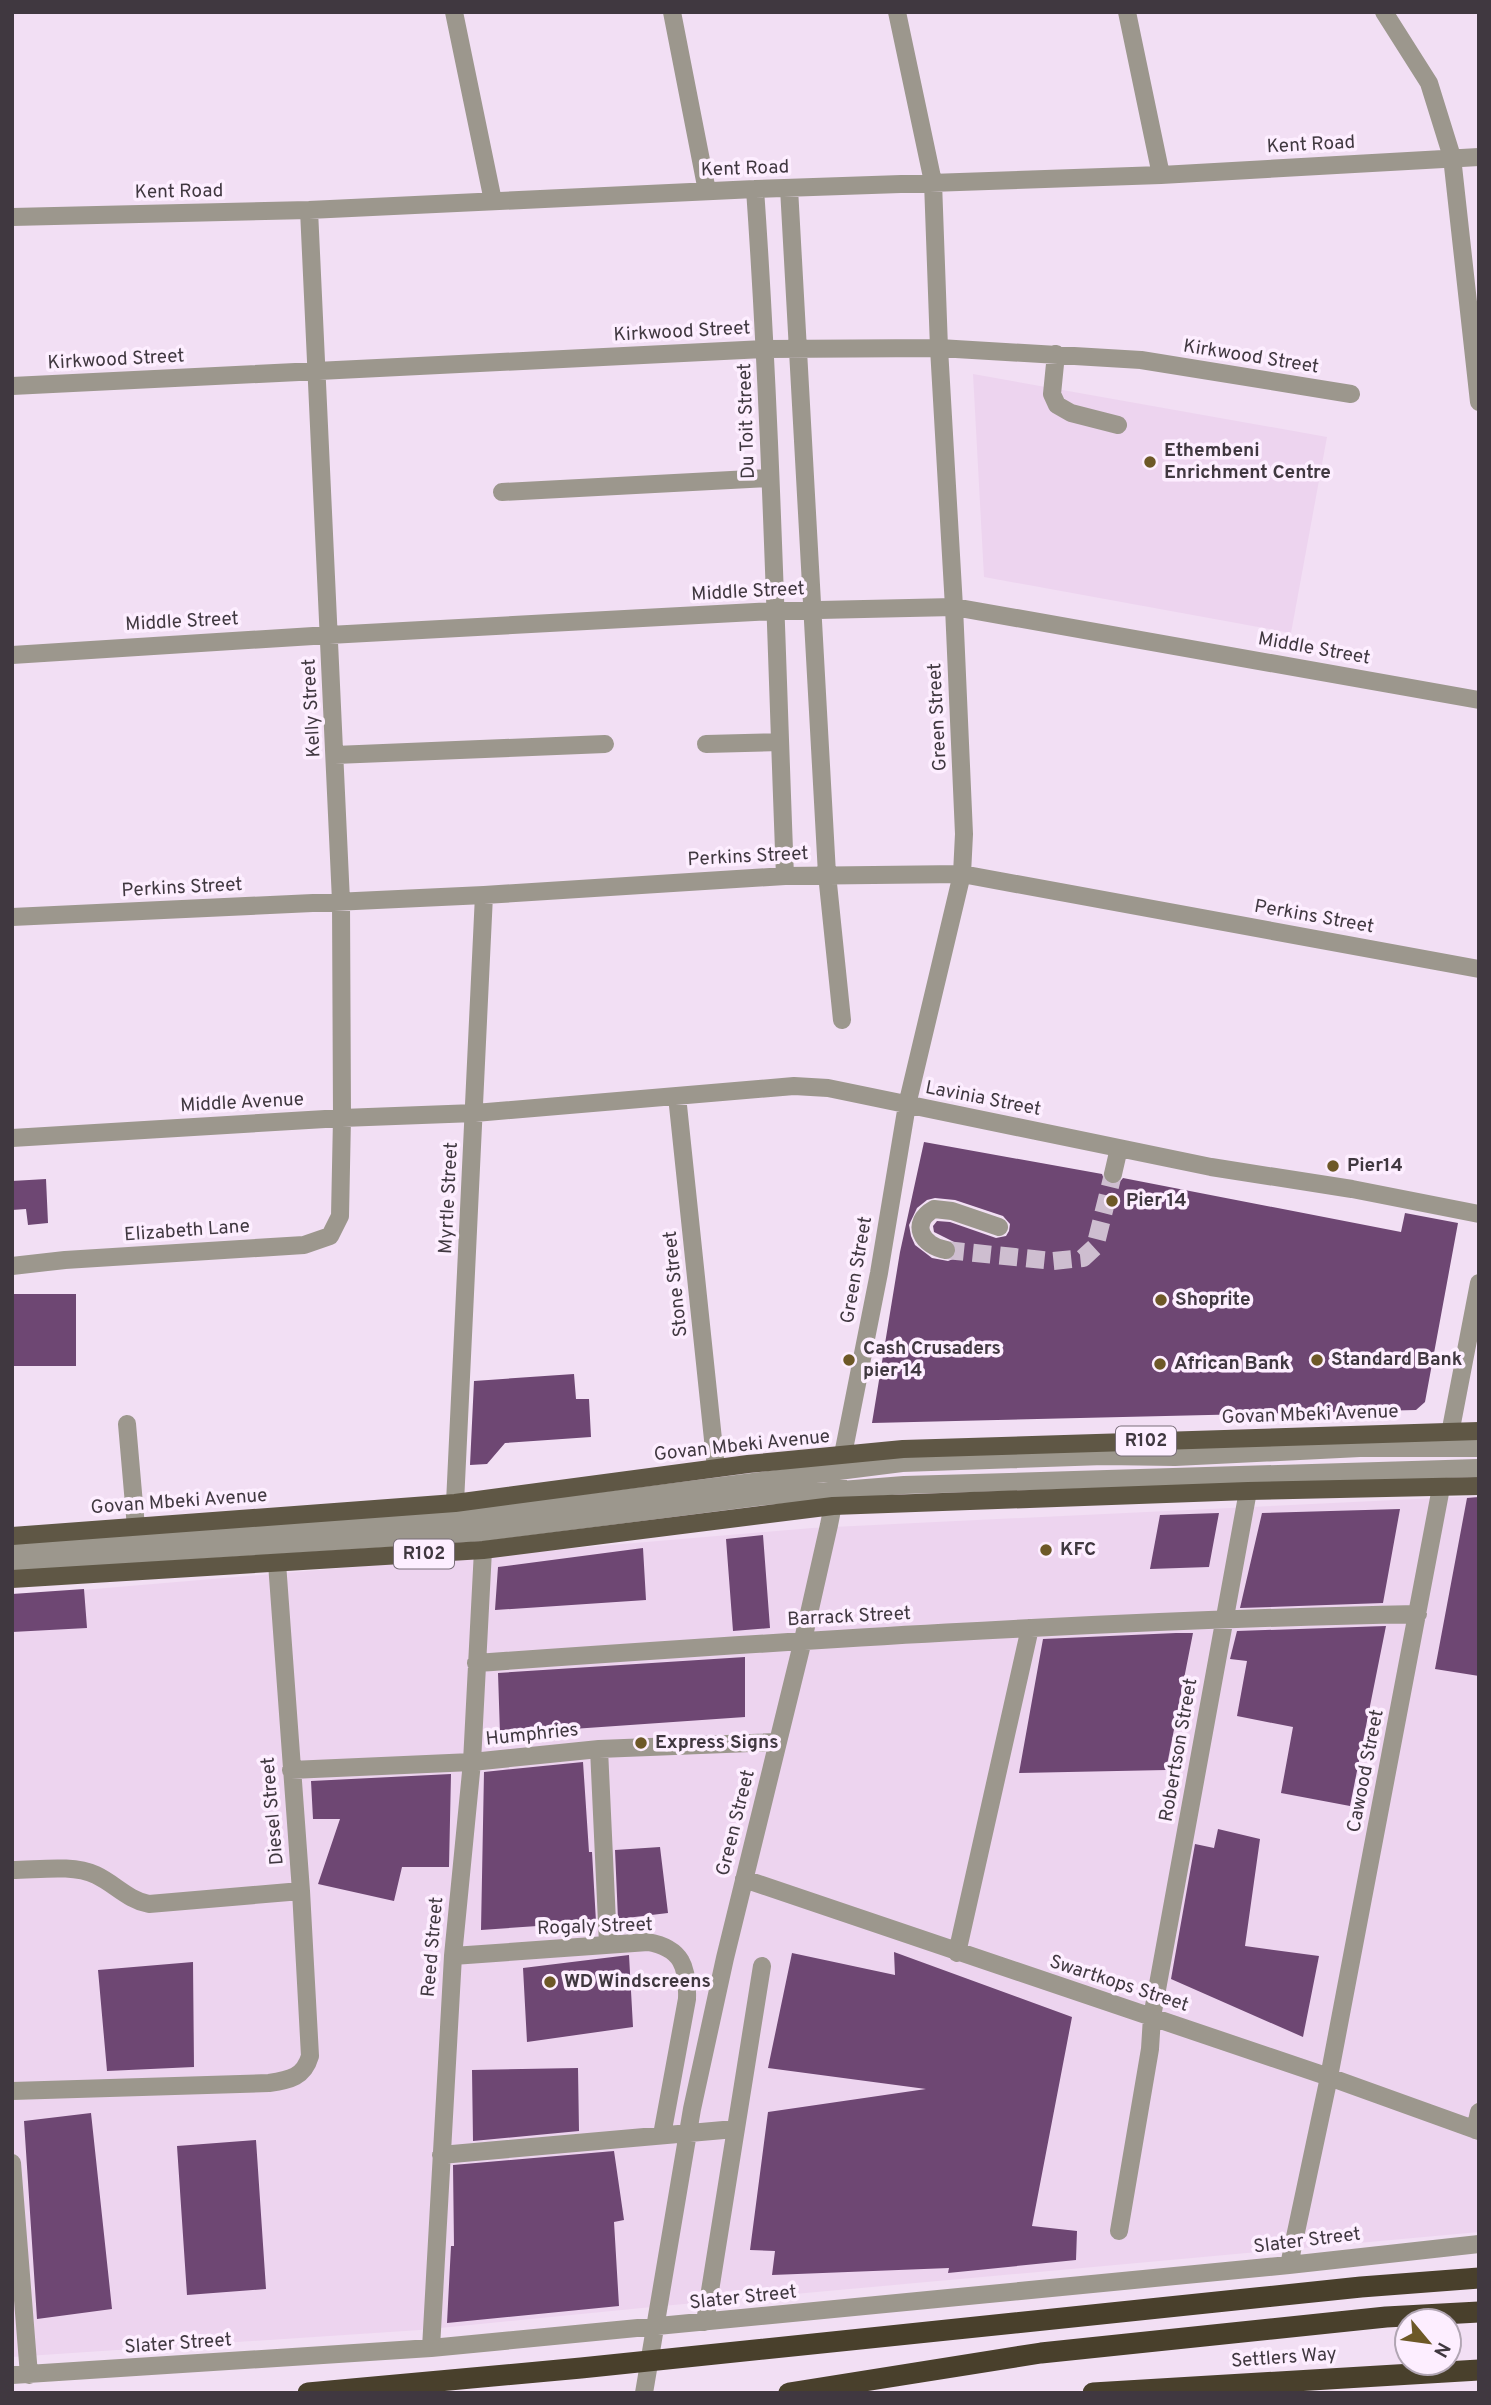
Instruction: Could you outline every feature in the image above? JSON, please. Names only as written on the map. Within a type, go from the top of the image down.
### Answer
[{"type":"highway","points":[[308,2393],[1479,2278]]},
{"type":"highway","points":[[789,2393],[1041,2353],[1386,2317],[1479,2312]]},
{"type":"highway","name":"Settlers Way","points":[[1093,2393],[1479,2370]]},
{"type":"main road","name":"Govan Mbeki Avenue","points":[[12,1536],[455,1503],[716,1468],[841,1463],[951,1446],[1449,1440],[1479,1431]]},
{"type":"main road","name":"R102","points":[[12,1579],[484,1550],[834,1498],[1248,1491],[1443,1478],[1479,1486]]},
{"type":"street","points":[[454,12],[493,201]]},
{"type":"street","points":[[672,12],[707,191]]},
{"type":"street","name":"Green Street","points":[[644,2393],[692,2109],[725,1958],[803,1640],[879,1273],[907,1105],[962,874],[964,834],[933,182],[897,12]]},
{"type":"street","points":[[1127,12],[1161,175]]},
{"type":"street","points":[[1384,12],[1429,83],[1452,158],[1474,316],[1479,402]]},
{"type":"street","name":"Kent Road","points":[[12,217],[309,210],[755,189],[1161,175],[1479,157]]},
{"type":"street","points":[[789,188],[827,874],[842,1020]]},
{"type":"street","name":"Du Toit Street","points":[[755,189],[766,349],[785,876]]},
{"type":"street","name":"Kelly Street","points":[[309,210],[341,901],[340,1205]]},
{"type":"street","name":"Kirkwood Street","points":[[12,386],[766,349],[939,348],[1141,360],[1351,394]]},
{"type":"street","points":[[1056,354],[1052,394],[1056,405],[1072,413],[1118,425]]},
{"type":"street","points":[[502,492],[770,478]]},
{"type":"street","name":"Middle Street","points":[[12,655],[774,611],[954,607],[1479,700]]},
{"type":"street","points":[[706,744],[780,742]]},
{"type":"street","points":[[335,755],[605,744]]},
{"type":"street","name":"Perkins Street","points":[[12,917],[484,895],[827,874],[962,874],[1479,969]]},
{"type":"street","name":"Myrtle Street","points":[[455,1503],[484,895]]},
{"type":"street","name":"Lavinia Street","points":[[475,1113],[794,1086],[828,1088],[1211,1167],[1352,1189],[1479,1214]]},
{"type":"street","name":"Stone Street","points":[[677,1096],[716,1468]]},
{"type":"street","name":"Middle Avenue","points":[[12,1138],[342,1118],[475,1113]]},
{"type":"street","points":[[1113,1174],[1119,1148]]},
{"type":"street","name":"Elizabeth Lane","points":[[12,1266],[65,1260],[304,1245],[330,1236],[340,1216],[340,1205]]},
{"type":"street","points":[[946,1250],[933,1247],[923,1237],[921,1225],[934,1209],[953,1211],[999,1227]]},
{"type":"street","name":"Cawood Street","points":[[1289,2265],[1329,2077],[1479,1283]]},
{"type":"street","points":[[127,1424],[136,1527]]},
{"type":"street","points":[[1449,1440],[1479,1448]]},
{"type":"street","points":[[12,1546],[476,1517],[841,1463]]},
{"type":"street","points":[[12,1562],[486,1532],[766,1496],[834,1498],[921,1484],[1443,1478],[1479,1468]]},
{"type":"street","name":"Robertson Street","points":[[1119,2231],[1153,2017],[1248,1491]]},
{"type":"street","name":"Reed Street","points":[[431,2348],[453,1956],[472,1762],[484,1550]]},
{"type":"street","name":"Diesel Street","points":[[12,2091],[288,2081],[300,2075],[310,2056],[277,1563]]},
{"type":"street","name":"Barrack Street","points":[[476,1663],[803,1640],[1225,1617],[1418,1614]]},
{"type":"street","points":[[957,1953],[1030,1628]]},
{"type":"street","name":"Humphries","points":[[291,1770],[472,1762],[599,1749],[777,1742]]},
{"type":"street","points":[[599,1749],[608,1944]]},
{"type":"street","points":[[12,1870],[78,1870],[93,1874],[136,1902],[149,1904],[301,1891]]},
{"type":"street","name":"Swartkops Street","points":[[744,1879],[1329,2077],[1477,2131]]},
{"type":"street","name":"Rogaly Street","points":[[453,1956],[608,1944],[658,1944],[676,1953],[684,1966],[688,1983],[687,1999],[662,2135]]},
{"type":"street","points":[[705,2322],[762,1966]]},
{"type":"street","points":[[1477,2131],[1479,2112]]},
{"type":"street","points":[[441,2155],[735,2129]]},
{"type":"street","points":[[12,2163],[20,2375]]},
{"type":"street","name":"Slater Street","points":[[20,2375],[431,2348],[1289,2265],[1478,2243]]},
{"type":"shaded area","points":[[973,374],[1327,437],[1291,633],[984,577]]},
{"type":"shaded area","points":[[1479,1496],[1479,2232],[420,2330],[12,2357],[12,1596],[812,1528]]},
{"type":"building","points":[[924,1142],[1102,1174],[1105,1182],[1111,1185],[1117,1185],[1123,1178],[1401,1232],[1405,1213],[1458,1223],[1425,1402],[1416,1410],[872,1423],[900,1252]],"holes":[[[927,1200],[955,1200],[1003,1216],[1010,1224],[1006,1236],[996,1238],[950,1222],[937,1221],[933,1226],[934,1232],[954,1242],[957,1252],[953,1259],[948,1261],[932,1258],[915,1245],[909,1225],[917,1208]]]},
{"type":"building","points":[[46,1179],[48,1223],[28,1225],[26,1209],[12,1210],[12,1181]]},
{"type":"building","points":[[12,1294],[76,1294],[76,1366],[12,1366]]},
{"type":"building","points":[[574,1374],[576,1399],[589,1399],[591,1437],[505,1443],[487,1464],[470,1465],[474,1381]]},
{"type":"building","points":[[1479,1497],[1479,1676],[1435,1669],[1467,1498]]},
{"type":"building","points":[[1400,1509],[1383,1603],[1240,1608],[1262,1513]]},
{"type":"building","points":[[1219,1513],[1209,1567],[1150,1569],[1160,1515]]},
{"type":"building","points":[[763,1535],[770,1628],[733,1631],[726,1539]]},
{"type":"building","points":[[643,1548],[646,1600],[495,1610],[498,1567]]},
{"type":"building","points":[[84,1589],[87,1628],[12,1632],[12,1594]]},
{"type":"building","points":[[1386,1626],[1350,1806],[1281,1793],[1293,1727],[1237,1716],[1247,1661],[1230,1659],[1237,1631]]},
{"type":"building","points":[[1193,1633],[1166,1770],[1019,1773],[1043,1639]]},
{"type":"building","points":[[745,1657],[745,1717],[500,1734],[498,1673]]},
{"type":"building","points":[[583,1762],[596,1922],[481,1930],[484,1772]]},
{"type":"building","points":[[451,1774],[449,1867],[402,1867],[394,1901],[318,1884],[340,1819],[313,1819],[311,1781]]},
{"type":"building","points":[[1218,1829],[1260,1839],[1245,1946],[1319,1956],[1303,2037],[1171,1979],[1195,1844],[1214,1848]]},
{"type":"building","points":[[660,1847],[668,1913],[618,1919],[615,1850]]},
{"type":"building","points":[[894,1952],[1072,2017],[1032,2226],[1077,2231],[1076,2260],[948,2273],[949,2268],[772,2275],[775,2251],[750,2250],[768,2112],[926,2089],[768,2068],[792,1953],[895,1975]]},
{"type":"building","points":[[629,1955],[633,2027],[527,2042],[523,1968]]},
{"type":"building","points":[[193,1962],[194,2067],[107,2071],[98,1970]]},
{"type":"building","points":[[578,2068],[579,2131],[473,2141],[472,2070]]},
{"type":"building","points":[[91,2113],[112,2309],[37,2319],[24,2121]]},
{"type":"building","points":[[256,2140],[266,2289],[187,2295],[177,2146]]},
{"type":"building","points":[[614,2151],[624,2220],[614,2222],[619,2306],[447,2323],[451,2246],[454,2246],[453,2165]]},
{"type":"tunnel","points":[[946,1250],[1053,1261],[1083,1258],[1095,1247],[1113,1174]]},
{"type":"place","name":"Ethembeni Enrichment Centre","points":[[1150,462]]},
{"type":"place","name":"Pier14","points":[[1333,1166]]},
{"type":"place","name":"Pier 14","points":[[1112,1201]]},
{"type":"place","name":"Shoprite","points":[[1161,1300]]},
{"type":"place","name":"Cash Crusaders pier 14","points":[[849,1360]]},
{"type":"place","name":"Standard Bank","points":[[1317,1360]]},
{"type":"place","name":"African Bank","points":[[1160,1364]]},
{"type":"place","name":"KFC","points":[[1046,1550]]},
{"type":"place","name":"Express Signs","points":[[641,1743]]},
{"type":"place","name":"WD Windscreens","points":[[550,1982]]}]
